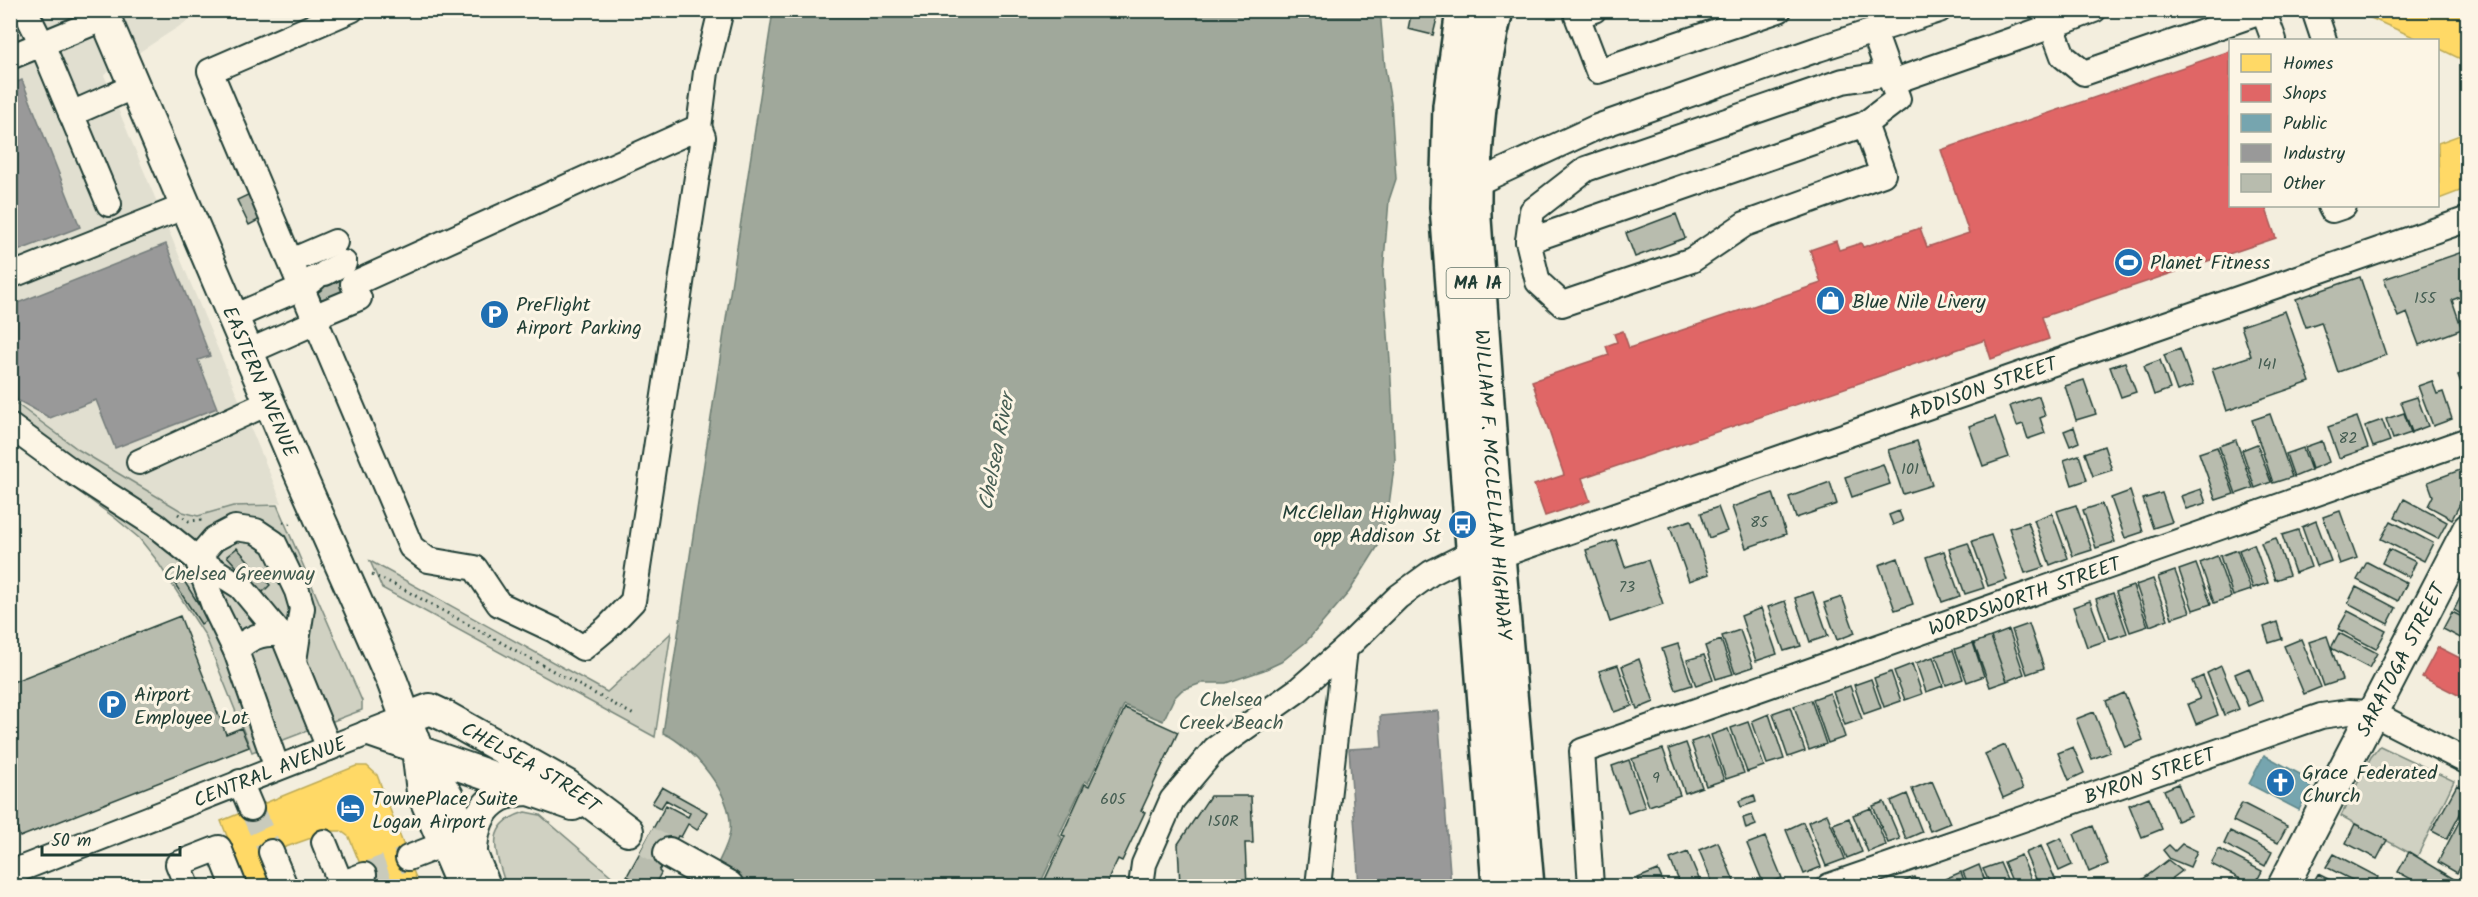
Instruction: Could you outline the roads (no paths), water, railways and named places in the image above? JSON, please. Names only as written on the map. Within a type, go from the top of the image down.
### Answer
[{"type":"highway","name":"WILLIAM F. MCCLELLAN HIGHWAY","points":[[1463,10],[1451,89],[1446,190],[1486,554],[1527,886]]},
{"type":"highway","name":"WILLIAM F. MCCLELLAN HIGHWAY","points":[[1497,11],[1479,103],[1474,184],[1499,886]]},
{"type":"main road","name":"EASTERN AVENUE","points":[[104,14],[392,681],[418,714],[418,751],[448,796],[458,847]]},
{"type":"main road","name":"SARATOGA STREET","points":[[2283,886],[2468,529]]},
{"type":"main road","name":"CHELSEA STREET","points":[[418,714],[542,782],[579,807],[728,886]]},
{"type":"main road","name":"CHELSEA STREET","points":[[418,751],[542,782]]},
{"type":"main road","points":[[462,886],[458,847],[473,829],[487,806],[514,791],[542,782]]},
{"type":"main road","points":[[458,847],[485,886]]},
{"type":"street","points":[[25,10],[42,44],[109,204]]},
{"type":"street","points":[[333,275],[291,261],[210,71],[351,10]]},
{"type":"street","points":[[333,275],[318,321],[411,547],[428,560],[475,568],[499,604],[554,630],[583,648],[607,628],[633,601],[704,137],[699,127],[706,72],[721,10]]},
{"type":"street","points":[[1594,10],[1577,16],[1598,71],[1779,10]]},
{"type":"street","points":[[1474,184],[1598,127],[1939,10]]},
{"type":"street","points":[[1865,124],[1883,174],[1745,224],[1692,260],[1562,304],[1538,282],[1528,241],[1533,211],[1586,169],[1843,81],[1891,78],[2050,18],[2094,10]]},
{"type":"street","points":[[2314,10],[2324,39]]},
{"type":"street","points":[[2050,18],[2062,56],[2084,73],[2263,11],[2274,39]]},
{"type":"street","points":[[10,57],[104,14]]},
{"type":"street","points":[[1528,241],[1865,124],[1898,99],[1874,32]]},
{"type":"street","points":[[71,114],[135,86]]},
{"type":"street","points":[[233,317],[699,127]]},
{"type":"street","points":[[10,276],[186,206]]},
{"type":"street","name":"ADDISON STREET","points":[[1141,886],[1144,864],[1172,800],[1215,749],[1298,690],[1345,650],[1398,597],[1431,573],[2468,219]]},
{"type":"street","points":[[291,261],[333,275]]},
{"type":"street","points":[[248,352],[318,321],[323,313],[333,275]]},
{"type":"street","points":[[139,462],[270,402]]},
{"type":"street","points":[[10,426],[70,470],[155,525],[197,560],[242,586],[280,634],[294,661],[329,748]]},
{"type":"street","name":"WORDSWORTH STREET","points":[[1591,886],[1582,751],[2468,440]]},
{"type":"street","points":[[197,560],[214,539],[235,528],[256,531],[274,543],[297,591],[302,608],[294,661]]},
{"type":"street","points":[[197,560],[214,606],[236,651],[277,768]]},
{"type":"street","points":[[236,651],[251,638],[266,634],[280,634]]},
{"type":"street","points":[[1318,886],[1345,650]]},
{"type":"street","name":"BYRON STREET","points":[[1829,886],[2300,722],[2336,713],[2372,713],[2468,762]]},
{"type":"street","name":"CENTRAL AVENUE","points":[[10,873],[418,714]]},
{"type":"street","name":"CHELSEA STREET","points":[[366,733],[418,751]]},
{"type":"street","points":[[240,782],[251,808]]},
{"type":"street","points":[[324,842],[338,885],[364,875]]},
{"type":"street","points":[[408,858],[458,847]]},
{"type":"street","points":[[187,886],[178,864],[219,848],[234,886]]},
{"type":"street","points":[[271,852],[282,886]]},
{"type":"water","name":"Chelsea River","points":[[773,11],[1380,11],[1385,68],[1391,103],[1396,179],[1389,200],[1383,272],[1395,460],[1385,535],[1349,592],[1306,642],[1281,662],[1226,683],[1202,683],[1182,690],[1174,698],[1163,721],[1124,705],[1088,783],[1085,781],[1059,835],[1062,838],[1039,886],[709,886],[729,838],[730,817],[718,788],[698,760],[687,749],[663,733]]},
{"type":"tunnel","points":[[251,808],[271,852]]},
{"type":"tunnel","points":[[646,841],[669,853]]},
{"type":"tunnel","points":[[364,875],[408,858]]},
{"type":"place","name":"Planet Fitness","points":[[2129,262]]},
{"type":"place","name":"Blue Nile Livery","points":[[1831,301]]},
{"type":"place","name":"PreFlight Airport Parking","points":[[495,315]]},
{"type":"place","name":"McClellan Highway opp Addison St","points":[[1462,524]]},
{"type":"place","name":"Airport Employee Lot","points":[[113,705]]},
{"type":"place","name":"Grace Federated Church","points":[[2281,783]]},
{"type":"place","name":"TownePlace Suite Logan Airport","points":[[351,809]]},
{"type":"park label","name":"Chelsea Greenway","points":[[239,573]]},
{"type":"park label","name":"Chelsea Creek Beach","points":[[1231,710]]}]
